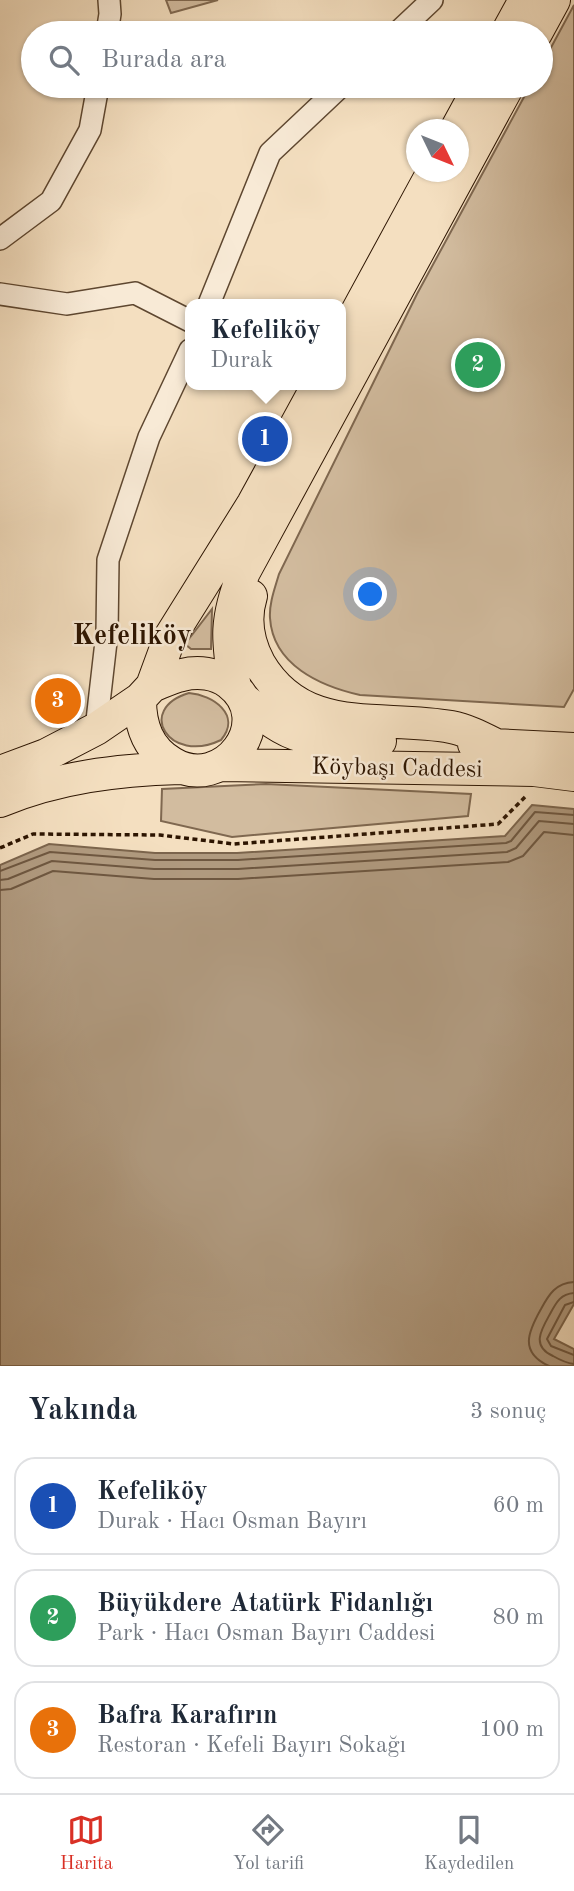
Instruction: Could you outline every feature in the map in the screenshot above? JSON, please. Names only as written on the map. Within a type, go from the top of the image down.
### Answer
[{"type":"main road","points":[[514,21],[525,0]]},
{"type":"main road","points":[[543,21],[554,0]]},
{"type":"main road","points":[[462,119],[473,98]]},
{"type":"main road","points":[[346,383],[501,98]]},
{"type":"main road","points":[[346,332],[428,182]]},
{"type":"main road","points":[[315,390],[241,525],[170,637],[146,693],[144,730],[151,746],[161,757],[180,768],[205,771],[220,765],[232,757],[245,737],[249,714],[241,694],[227,633],[230,613],[244,572],[342,390]]},
{"type":"main road","points":[[280,504],[272,539],[247,608],[247,622],[257,658],[279,690],[293,702],[338,717],[452,727],[478,735],[496,745]]},
{"type":"main road","points":[[0,772],[46,755],[96,729],[146,693],[183,675],[213,674],[241,694]]},
{"type":"main road","name":"Köybaşı Caddesi","points":[[241,694],[281,727],[301,736],[574,749]]},
{"type":"main road","name":"Köybaşı Caddesi","points":[[220,765],[534,771],[574,775]]},
{"type":"main road","points":[[0,801],[80,776],[126,770],[180,768]]},
{"type":"street","points":[[109,0],[109,21]]},
{"type":"street","points":[[410,21],[432,0]]},
{"type":"street","points":[[0,239],[51,201],[90,130],[96,98]]},
{"type":"street","points":[[211,299],[270,153],[328,98]]},
{"type":"street","points":[[0,294],[67,304],[135,293],[185,318]]},
{"type":"street","points":[[96,729],[107,633],[108,560],[149,437],[185,360]]},
{"type":"path","points":[[0,848],[33,834],[160,835],[234,844],[498,824],[528,794]]},
{"type":"shaded area","points":[[166,0],[218,0],[171,13]]},
{"type":"shaded area","points":[[574,5],[574,689],[564,707],[360,695],[329,686],[301,671],[289,661],[273,634],[270,607],[279,574],[417,294],[523,98],[553,98],[553,44]]},
{"type":"shaded area","points":[[212,609],[211,649],[191,649],[185,644]]},
{"type":"shaded area","points":[[189,693],[207,698],[222,708],[228,722],[227,731],[221,740],[202,746],[186,745],[165,732],[162,721],[164,711],[173,701]]},
{"type":"shaded area","points":[[266,784],[471,794],[468,816],[232,837],[161,821],[162,789]]},
{"type":"water","points":[[532,805],[574,809],[574,1304],[554,1339],[574,1349],[574,1366],[0,1366],[0,865],[49,844],[155,853],[237,853],[505,836]]},
{"type":"place","name":"Büyükdere Atatürk Fidanlığı","points":[[478,365]]},
{"type":"place","name":"Kefeliköy","points":[[265,439]]},
{"type":"place","name":"Bafra Karafırın","points":[[58,701]]},
{"type":"district","name":"Kefeliköy","points":[[132,637]]}]
